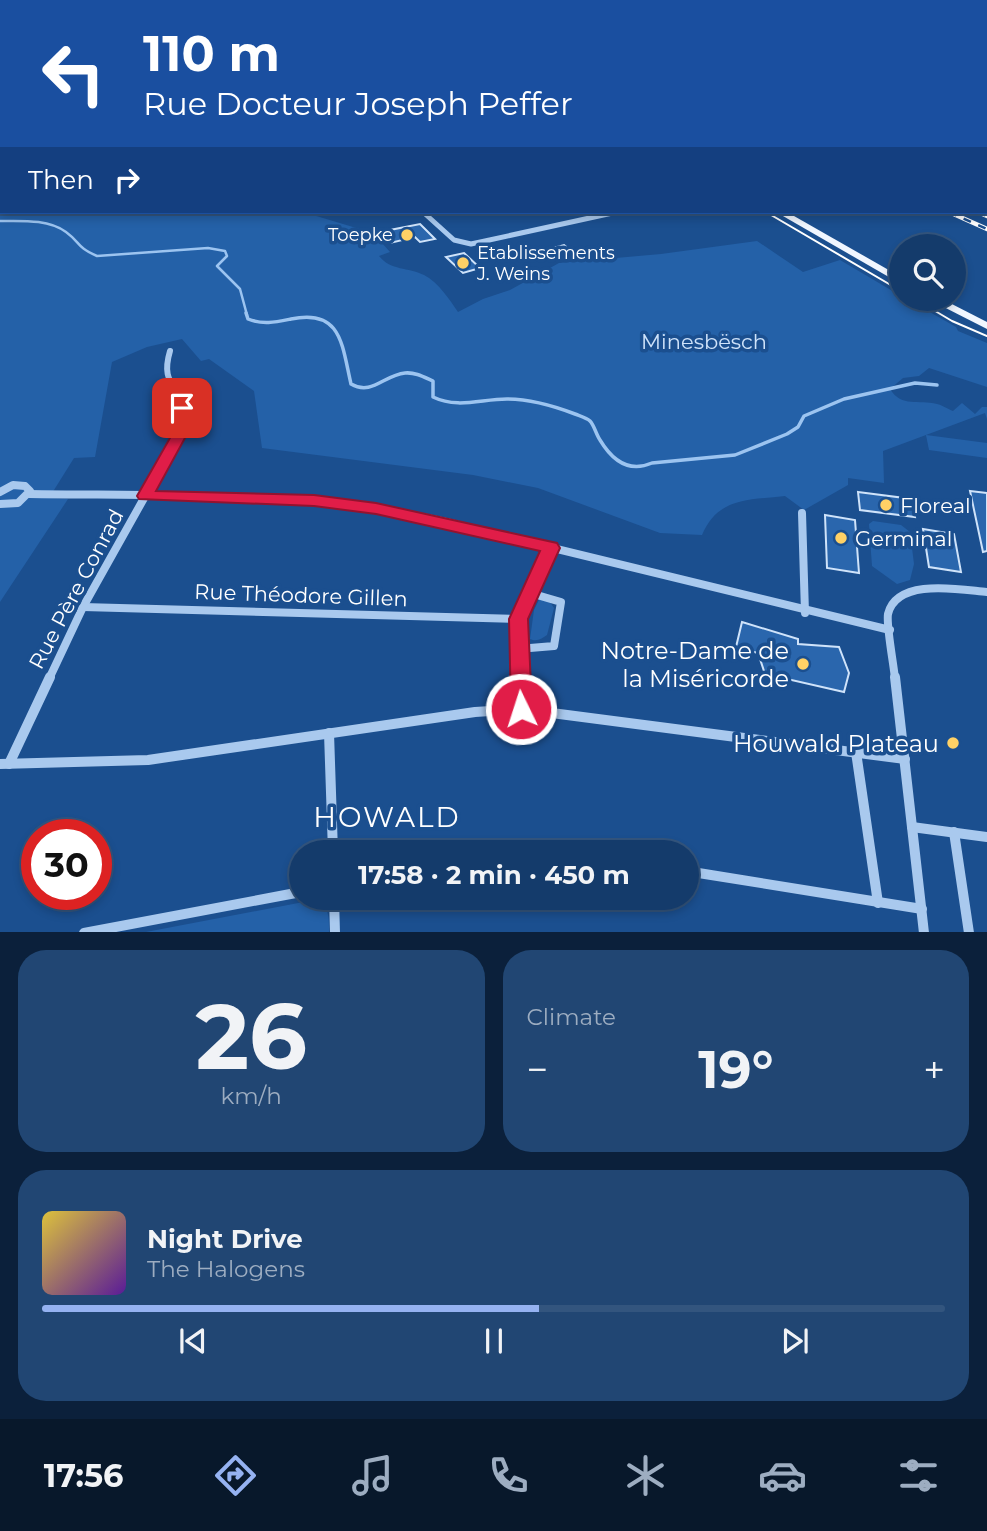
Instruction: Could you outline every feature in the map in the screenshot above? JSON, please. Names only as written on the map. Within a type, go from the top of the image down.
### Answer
[{"type":"main road","points":[[784,214],[889,274]]},
{"type":"main road","points":[[796,214],[889,267]]},
{"type":"main road","points":[[966,309],[987,320]]},
{"type":"main road","points":[[957,311],[987,326]]},
{"type":"street","points":[[425,214],[454,240],[471,244],[608,214]]},
{"type":"street","name":"Rue Père Conrad","points":[[4,764],[83,607],[174,445],[182,408],[165,369],[170,351]]},
{"type":"street","points":[[0,492],[8,487],[22,485],[28,488],[29,494]]},
{"type":"street","points":[[0,504],[18,503],[29,494],[314,500],[376,508],[551,548],[805,613],[890,630]]},
{"type":"street","points":[[802,513],[805,613]]},
{"type":"street","points":[[521,709],[519,619],[551,548]]},
{"type":"street","points":[[924,932],[888,614],[893,602],[916,589],[987,592]]},
{"type":"street","points":[[518,649],[554,646],[561,602],[530,593]]},
{"type":"street","name":"Rue Théodore Gillen","points":[[83,607],[519,619]]},
{"type":"street","points":[[4,764],[148,760],[475,712],[521,709],[905,759]]},
{"type":"street","points":[[329,733],[333,840]]},
{"type":"street","points":[[856,752],[878,903]]},
{"type":"street","points":[[912,827],[987,837]]},
{"type":"street","points":[[954,832],[969,932]]},
{"type":"street","points":[[699,873],[922,909]]},
{"type":"street","points":[[88,932],[289,894]]},
{"type":"street","points":[[334,910],[335,932]]},
{"type":"green space","name":"Minesbësch","points":[[0,214],[310,214],[373,233],[390,252],[379,256],[384,261],[429,278],[458,312],[483,299],[510,290],[559,263],[661,254],[757,241],[803,272],[840,260],[889,289],[889,311],[928,311],[956,327],[958,331],[987,343],[987,387],[929,368],[919,376],[903,378],[890,389],[905,401],[937,404],[953,411],[962,403],[975,414],[982,407],[987,407],[987,419],[985,413],[883,451],[884,483],[848,478],[848,485],[804,510],[785,496],[736,503],[717,513],[702,535],[660,533],[538,488],[473,475],[262,448],[254,391],[209,359],[201,361],[182,339],[147,347],[112,362],[95,457],[74,458],[49,498],[68,499],[0,602]]},
{"type":"green space","points":[[926,435],[987,443],[987,458],[929,450]]},
{"type":"green space","points":[[873,521],[901,525],[910,532],[914,564],[910,580],[897,584],[872,566],[869,524]]},
{"type":"green space","points":[[540,598],[550,602],[554,608],[547,635],[535,640],[530,639],[534,610]]},
{"type":"green space","points":[[289,905],[289,910],[326,910],[329,932],[146,932]]},
{"type":"building","name":"Toepke","points":[[420,224],[435,239],[420,242],[415,237],[390,243],[380,232]]},
{"type":"building","points":[[564,245],[577,256],[559,260],[546,250]]},
{"type":"building","name":"Etablissements J. Weins","points":[[464,253],[480,268],[463,273],[446,257]]},
{"type":"building","points":[[970,491],[987,493],[987,551],[983,552]]},
{"type":"building","name":"Floreal","points":[[858,492],[912,499],[915,517],[860,510]]},
{"type":"building","name":"Germinal","points":[[825,515],[855,520],[859,573],[827,568]]},
{"type":"building","points":[[923,529],[954,534],[961,572],[929,567]]},
{"type":"building","name":"Notre-Dame de la Miséricorde","points":[[742,622],[798,639],[798,644],[839,647],[849,673],[844,692],[765,674],[758,653],[736,647]]},
{"type":"waterway","points":[[0,221],[51,225],[66,232],[97,256],[208,248],[225,251],[227,256],[217,266],[240,289],[247,315]]},
{"type":"waterway","points":[[246,313],[248,319],[259,322],[308,317],[321,319],[337,333],[351,384],[358,387],[365,388],[409,373],[433,381],[433,397],[442,401],[461,403],[516,399],[550,406],[589,420],[600,440],[616,459],[636,466],[735,455],[787,434],[798,427],[804,416],[844,399],[915,383],[937,385]]},
{"type":"tram line","points":[[769,214],[889,284]]},
{"type":"tram line","points":[[935,311],[987,336]]},
{"type":"railway","points":[[953,214],[987,229]]},
{"type":"railway","points":[[982,214],[987,216]]},
{"type":"place","name":"Toepke","points":[[407,235]]},
{"type":"place","name":"Etablissements J. Weins","points":[[463,263]]},
{"type":"place","name":"Floreal","points":[[886,505]]},
{"type":"place","name":"Germinal","points":[[841,538]]},
{"type":"place","name":"Notre-Dame de la Miséricorde","points":[[803,664]]},
{"type":"place","name":"Houwald Plateau","points":[[953,743]]},
{"type":"district","name":"HOWALD","points":[[387,817]]},
{"type":"route","points":[[182,408],[177,438],[145,496],[314,500],[376,508],[551,548],[519,619],[521,709]]}]
